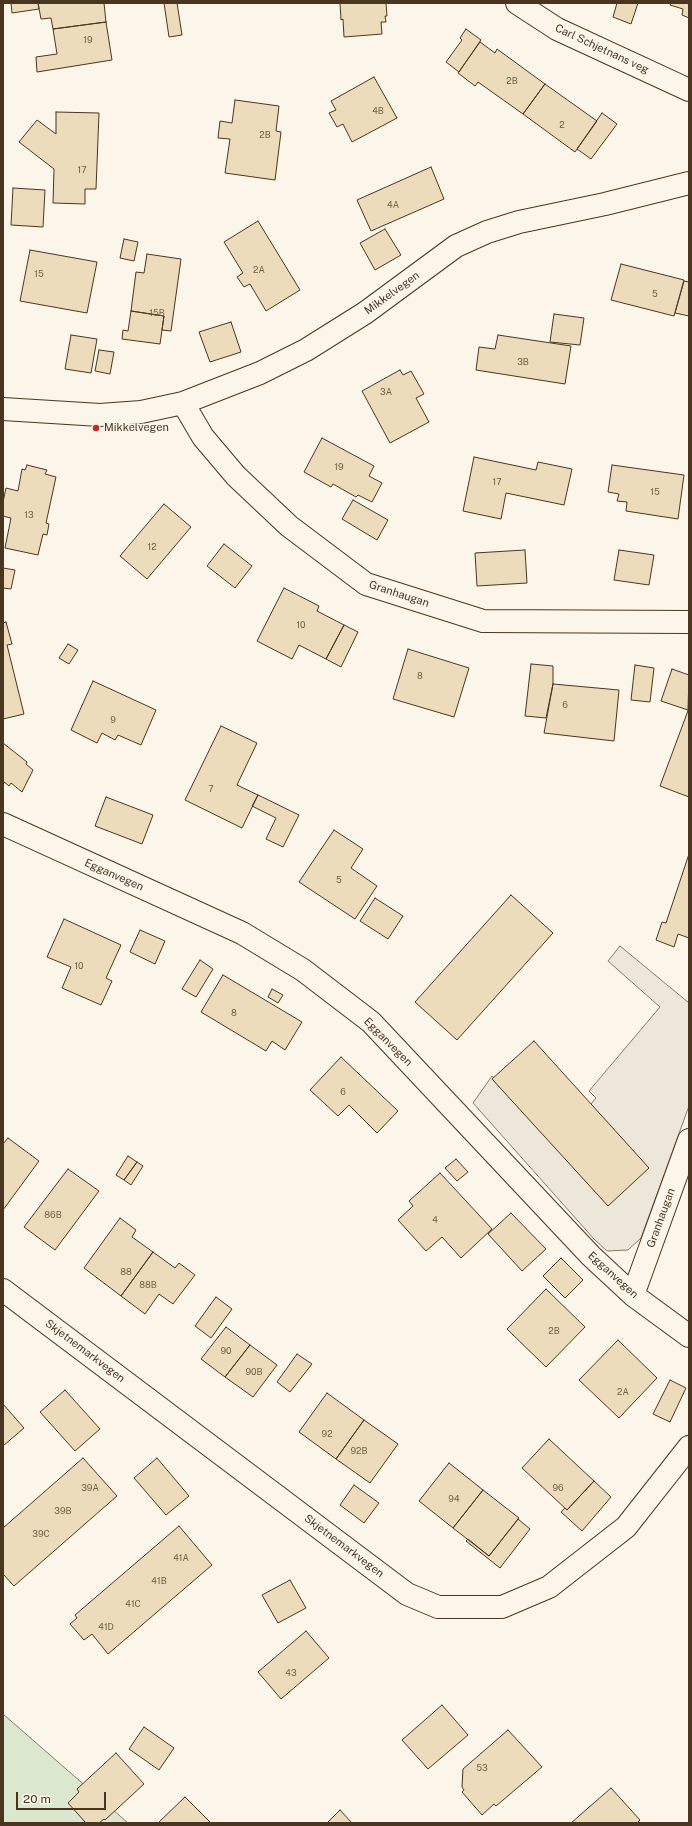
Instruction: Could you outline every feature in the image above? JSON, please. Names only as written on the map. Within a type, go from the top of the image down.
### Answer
[{"type":"street","name":"Carl Schjetnans veg","points":[[517,3],[557,29],[689,90]]},
{"type":"street","name":"Mikkelvegen","points":[[3,409],[100,415],[140,412],[183,403],[260,373],[306,350],[365,313],[456,246],[487,232],[519,222],[605,204],[689,183]]},
{"type":"street","name":"Granhaugan","points":[[183,403],[203,438],[236,476],[289,526],[366,584],[483,621],[689,622]]},
{"type":"street","name":"Egganvegen","points":[[3,824],[242,933],[303,970],[371,1022],[591,1256],[633,1295],[689,1336]]},
{"type":"street","name":"Granhaugan","points":[[633,1295],[689,1140]]},
{"type":"street","name":"Skjetnemarkvegen","points":[[3,1290],[408,1594],[438,1607],[502,1608],[549,1587],[626,1526],[689,1447]]},
{"type":"green space","points":[[3,1714],[128,1823],[3,1823]]},
{"type":"shaded area","points":[[620,946],[689,1003],[689,1106],[641,1238],[628,1250],[607,1251],[594,1239],[473,1103],[492,1076],[563,1137],[596,1098],[589,1091],[660,1007],[608,961]]},
{"type":"building","points":[[11,3],[38,3],[39,9],[12,13]]},
{"type":"building","points":[[38,3],[104,3],[106,22],[53,29],[51,18],[41,19]]},
{"type":"building","points":[[164,3],[177,3],[182,35],[169,37]]},
{"type":"building","points":[[340,3],[386,3],[387,16],[385,16],[386,22],[381,22],[382,34],[344,37]]},
{"type":"building","points":[[617,3],[638,3],[631,24],[613,17]]},
{"type":"building","points":[[671,3],[689,3],[689,18],[682,15],[683,9],[670,5]]},
{"type":"building","points":[[106,22],[112,60],[37,72],[36,57],[57,54],[53,29]]},
{"type":"building","points":[[466,29],[481,40],[459,72],[446,62],[462,40],[460,38]]},
{"type":"building","points":[[480,42],[495,53],[497,49],[545,84],[523,114],[478,82],[475,86],[458,73]]},
{"type":"building","points":[[374,77],[397,118],[352,142],[343,124],[337,127],[329,113],[336,110],[331,101]]},
{"type":"building","points":[[545,84],[597,121],[575,152],[523,114]]},
{"type":"building","points":[[235,100],[279,106],[276,131],[281,132],[275,180],[225,173],[230,139],[218,138],[220,121],[232,123]]},
{"type":"building","points":[[56,112],[99,113],[96,189],[85,189],[85,204],[53,203],[54,169],[19,142],[37,120],[56,134]]},
{"type":"building","points":[[602,113],[617,124],[591,159],[577,149]]},
{"type":"building","points":[[431,167],[444,199],[371,231],[357,200]]},
{"type":"building","points":[[13,188],[45,190],[43,227],[11,225]]},
{"type":"building","points":[[258,221],[300,290],[266,311],[250,284],[244,287],[237,277],[243,273],[224,242]]},
{"type":"building","points":[[385,229],[401,255],[375,270],[360,243]]},
{"type":"building","points":[[124,239],[138,242],[134,261],[120,258]]},
{"type":"building","points":[[30,250],[97,262],[87,313],[20,301]]},
{"type":"building","points":[[147,254],[181,259],[171,331],[162,330],[164,316],[131,311],[136,272],[144,273]]},
{"type":"building","points":[[621,264],[684,280],[674,316],[611,300]]},
{"type":"building","points":[[684,281],[689,282],[689,316],[675,313]]},
{"type":"building","points":[[131,311],[164,316],[160,344],[122,339],[123,330],[128,331]]},
{"type":"building","points":[[554,314],[584,318],[580,345],[550,342]]},
{"type":"building","points":[[231,322],[241,352],[210,362],[199,332]]},
{"type":"building","points":[[71,335],[97,339],[91,373],[65,369]]},
{"type":"building","points":[[498,335],[571,346],[565,384],[476,370],[479,347],[495,349]]},
{"type":"building","points":[[99,350],[114,352],[110,374],[95,371]]},
{"type":"building","points":[[400,370],[403,375],[411,371],[424,394],[416,398],[429,422],[390,443],[362,391]]},
{"type":"building","points":[[322,438],[374,466],[369,476],[382,483],[372,502],[358,495],[356,497],[333,484],[331,487],[304,472]]},
{"type":"building","points":[[474,457],[536,470],[538,462],[572,469],[564,505],[506,493],[501,519],[463,511]]},
{"type":"building","points":[[27,465],[47,470],[45,474],[56,477],[46,523],[49,524],[47,535],[43,534],[38,555],[5,548],[11,518],[3,516],[3,502],[6,488],[18,491],[22,469],[25,470]]},
{"type":"building","points":[[612,465],[684,475],[678,519],[626,511],[627,502],[617,501],[619,494],[608,492]]},
{"type":"building","points":[[353,500],[388,520],[377,540],[342,519]]},
{"type":"building","points":[[164,504],[191,527],[147,579],[120,556]]},
{"type":"building","points":[[224,544],[252,566],[235,588],[207,566]]},
{"type":"building","points":[[525,550],[527,583],[477,586],[475,553]]},
{"type":"building","points":[[619,550],[654,555],[649,585],[614,580]]},
{"type":"building","points":[[3,568],[15,570],[11,589],[3,588]]},
{"type":"building","points":[[284,588],[319,606],[317,611],[344,625],[326,659],[299,645],[292,659],[257,641]]},
{"type":"building","points":[[6,622],[12,644],[7,645],[24,714],[3,719],[3,623]]},
{"type":"building","points":[[344,625],[358,632],[341,667],[326,659]]},
{"type":"building","points":[[68,644],[78,650],[69,664],[59,658]]},
{"type":"building","points":[[408,649],[469,668],[454,717],[393,699]]},
{"type":"building","points":[[531,664],[553,666],[553,684],[546,718],[525,716]]},
{"type":"building","points":[[635,665],[654,668],[650,702],[631,700]]},
{"type":"building","points":[[672,669],[689,675],[688,710],[661,701]]},
{"type":"building","points":[[93,681],[156,710],[141,745],[118,735],[115,740],[102,733],[97,743],[71,730]]},
{"type":"building","points":[[553,684],[619,690],[614,741],[544,733]]},
{"type":"building","points":[[689,708],[689,797],[660,786]]},
{"type":"building","points":[[221,726],[257,743],[237,785],[258,795],[242,828],[185,800]]},
{"type":"building","points":[[3,743],[27,762],[26,764],[33,770],[22,792],[11,783],[9,786],[3,781]]},
{"type":"building","points":[[258,795],[299,815],[283,847],[266,839],[276,818],[252,806]]},
{"type":"building","points":[[106,797],[153,815],[142,844],[95,826]]},
{"type":"building","points":[[334,830],[363,849],[351,868],[377,886],[355,919],[299,882]]},
{"type":"building","points":[[689,854],[689,938],[678,934],[674,947],[656,940],[662,922],[666,923]]},
{"type":"building","points":[[511,895],[553,933],[457,1040],[415,1002]]},
{"type":"building","points":[[375,898],[403,916],[388,939],[360,921]]},
{"type":"building","points":[[64,919],[121,945],[106,978],[112,981],[101,1005],[62,988],[71,967],[47,957]]},
{"type":"building","points":[[140,930],[165,941],[155,964],[130,952]]},
{"type":"building","points":[[200,960],[213,969],[196,997],[182,989]]},
{"type":"building","points":[[223,975],[302,1022],[285,1050],[272,1041],[266,1051],[201,1012]]},
{"type":"building","points":[[272,989],[283,995],[278,1003],[268,997]]},
{"type":"building","points":[[534,1041],[649,1168],[608,1206],[492,1079]]},
{"type":"building","points":[[341,1057],[398,1111],[377,1133],[349,1105],[338,1116],[310,1090]]},
{"type":"building","points":[[8,1138],[39,1161],[3,1210],[3,1144]]},
{"type":"building","points":[[128,1156],[137,1162],[124,1180],[116,1175]]},
{"type":"building","points":[[456,1159],[468,1172],[457,1181],[445,1168]]},
{"type":"building","points":[[137,1162],[143,1166],[131,1185],[124,1180]]},
{"type":"building","points":[[68,1169],[99,1191],[55,1250],[24,1227]]},
{"type":"building","points":[[440,1173],[492,1229],[461,1258],[442,1237],[426,1251],[398,1220],[413,1206],[409,1201]]},
{"type":"building","points":[[511,1213],[546,1249],[522,1271],[488,1234]]},
{"type":"building","points":[[120,1218],[136,1230],[132,1237],[153,1252],[121,1296],[84,1268]]},
{"type":"building","points":[[153,1252],[175,1268],[179,1263],[195,1275],[173,1304],[159,1294],[145,1314],[121,1296]]},
{"type":"building","points":[[561,1258],[583,1280],[565,1298],[543,1276]]},
{"type":"building","points":[[546,1289],[585,1327],[546,1367],[507,1329]]},
{"type":"building","points":[[216,1297],[232,1309],[211,1338],[195,1326]]},
{"type":"building","points":[[226,1327],[250,1345],[225,1377],[201,1359]]},
{"type":"building","points":[[618,1340],[657,1378],[619,1418],[579,1380]]},
{"type":"building","points":[[250,1345],[277,1365],[253,1397],[225,1377]]},
{"type":"building","points":[[297,1354],[312,1364],[290,1392],[277,1382]]},
{"type":"building","points":[[670,1380],[686,1388],[670,1422],[653,1414]]},
{"type":"building","points":[[65,1390],[100,1429],[75,1451],[40,1412]]},
{"type":"building","points":[[327,1393],[364,1420],[336,1459],[299,1432]]},
{"type":"building","points":[[3,1404],[24,1428],[3,1446]]},
{"type":"building","points":[[364,1420],[398,1444],[370,1483],[336,1459]]},
{"type":"building","points":[[549,1439],[594,1481],[567,1510],[522,1468]]},
{"type":"building","points":[[83,1458],[117,1496],[14,1586],[3,1574],[3,1528]]},
{"type":"building","points":[[157,1458],[189,1496],[166,1515],[134,1478]]},
{"type":"building","points":[[449,1463],[483,1490],[453,1528],[419,1501]]},
{"type":"building","points":[[594,1481],[611,1497],[582,1531],[561,1512],[565,1508],[567,1510]]},
{"type":"building","points":[[354,1485],[379,1503],[364,1523],[340,1505]]},
{"type":"building","points":[[483,1490],[519,1518],[489,1556],[453,1528]]},
{"type":"building","points":[[518,1519],[530,1529],[500,1568],[466,1541],[468,1539],[489,1556]]},
{"type":"building","points":[[179,1526],[212,1565],[108,1654],[92,1634],[84,1640],[70,1624],[77,1618],[75,1615]]},
{"type":"building","points":[[290,1580],[306,1608],[278,1623],[262,1595]]},
{"type":"building","points":[[306,1631],[329,1658],[281,1699],[258,1672]]},
{"type":"building","points":[[442,1705],[468,1735],[428,1769],[402,1740]]},
{"type":"building","points":[[144,1727],[174,1748],[159,1770],[129,1749]]},
{"type":"building","points":[[508,1730],[542,1767],[496,1806],[494,1804],[482,1815],[462,1792],[464,1790],[462,1787],[463,1769]]},
{"type":"building","points":[[116,1753],[144,1784],[105,1820],[104,1819],[99,1823],[86,1823],[68,1803],[79,1792],[77,1789]]},
{"type":"building","points":[[611,1788],[640,1820],[637,1823],[571,1823]]},
{"type":"building","points":[[185,1797],[211,1823],[158,1823]]},
{"type":"building","points":[[340,1810],[352,1823],[327,1823]]},
{"type":"place","name":"Mikkelvegen","points":[[96,428]]}]
